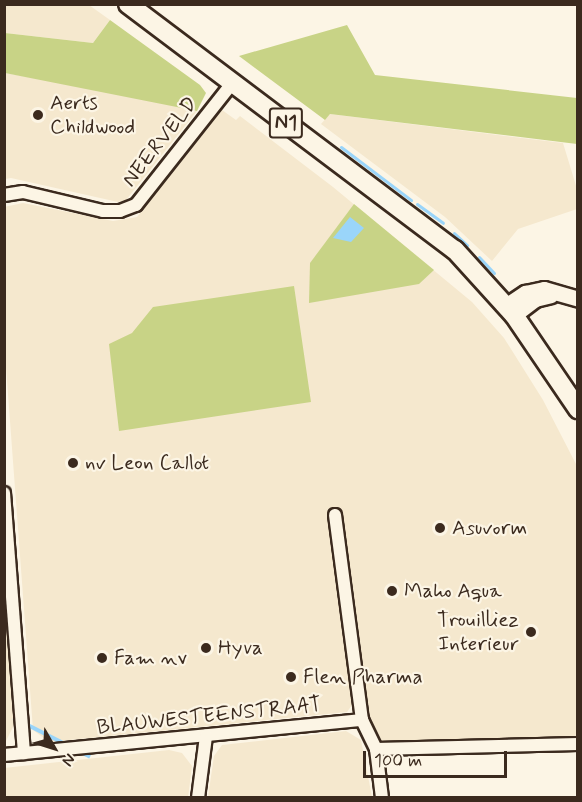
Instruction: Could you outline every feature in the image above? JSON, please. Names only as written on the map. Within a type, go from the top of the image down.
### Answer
[{"type":"main road","name":"N1","points":[[128,4],[438,236],[511,310],[578,409]]},
{"type":"street","name":"NEERVELD","points":[[4,195],[24,192],[103,211],[120,212],[136,205],[232,82]]},
{"type":"street","points":[[511,310],[532,290],[544,289],[574,298]]},
{"type":"street","points":[[4,493],[24,753]]},
{"type":"street","points":[[335,515],[362,720],[376,749],[382,798]]},
{"type":"street","name":"BLAUWESTEENSTRAAT","points":[[4,755],[362,720]]},
{"type":"street","points":[[198,798],[206,736]]},
{"type":"street","points":[[376,749],[578,744]]},
{"type":"shaded area","points":[[5,5],[89,5],[110,20],[93,43],[5,33]]},
{"type":"shaded area","points":[[5,73],[120,93],[197,111],[126,200],[118,202],[11,178],[5,179]]},
{"type":"shaded area","points":[[222,110],[236,120],[240,116],[333,187],[472,302],[504,338],[543,400],[577,466],[577,739],[385,743],[379,740],[372,731],[340,514],[328,516],[352,705],[347,712],[49,742],[33,730],[5,354],[4,207],[23,203],[113,221],[137,217]]},
{"type":"shaded area","points":[[330,114],[563,143],[577,189],[577,209],[518,229],[492,261],[445,217],[321,124]]},
{"type":"shaded area","points":[[5,601],[14,725],[4,743]]},
{"type":"shaded area","points":[[346,731],[361,740],[372,797],[208,797],[214,756],[222,745]]},
{"type":"shaded area","points":[[169,750],[182,753],[192,766],[188,798],[5,797],[4,768]]},
{"type":"green space","points":[[110,20],[200,85],[206,93],[197,111],[5,73],[5,33],[93,43]]},
{"type":"green space","points":[[347,25],[375,75],[577,98],[577,144],[330,114],[325,120],[239,56]]},
{"type":"green space","points":[[354,204],[434,270],[419,284],[309,303],[310,263]]},
{"type":"green space","points":[[294,286],[311,402],[119,431],[109,344],[132,333],[153,307]]},
{"type":"water","points":[[350,217],[364,228],[351,242],[333,238]]},
{"type":"water","points":[[14,716],[91,755],[89,759],[13,720]]},
{"type":"waterway","points":[[341,147],[411,200]]},
{"type":"waterway","points":[[417,204],[443,223]]},
{"type":"waterway","points":[[454,233],[467,245]]},
{"type":"waterway","points":[[479,257],[494,273]]},
{"type":"place","name":"Aerts Childwood","points":[[38,115]]},
{"type":"place","name":"nv Leon Callot","points":[[73,463]]},
{"type":"place","name":"Asuvorm","points":[[440,528]]},
{"type":"place","name":"Maho Aqua","points":[[392,591]]},
{"type":"place","name":"Trouilliez Interieur","points":[[531,632]]},
{"type":"place","name":"Hyva","points":[[206,648]]},
{"type":"place","name":"Fam nv","points":[[102,658]]},
{"type":"place","name":"Flen Pharma","points":[[291,677]]}]
